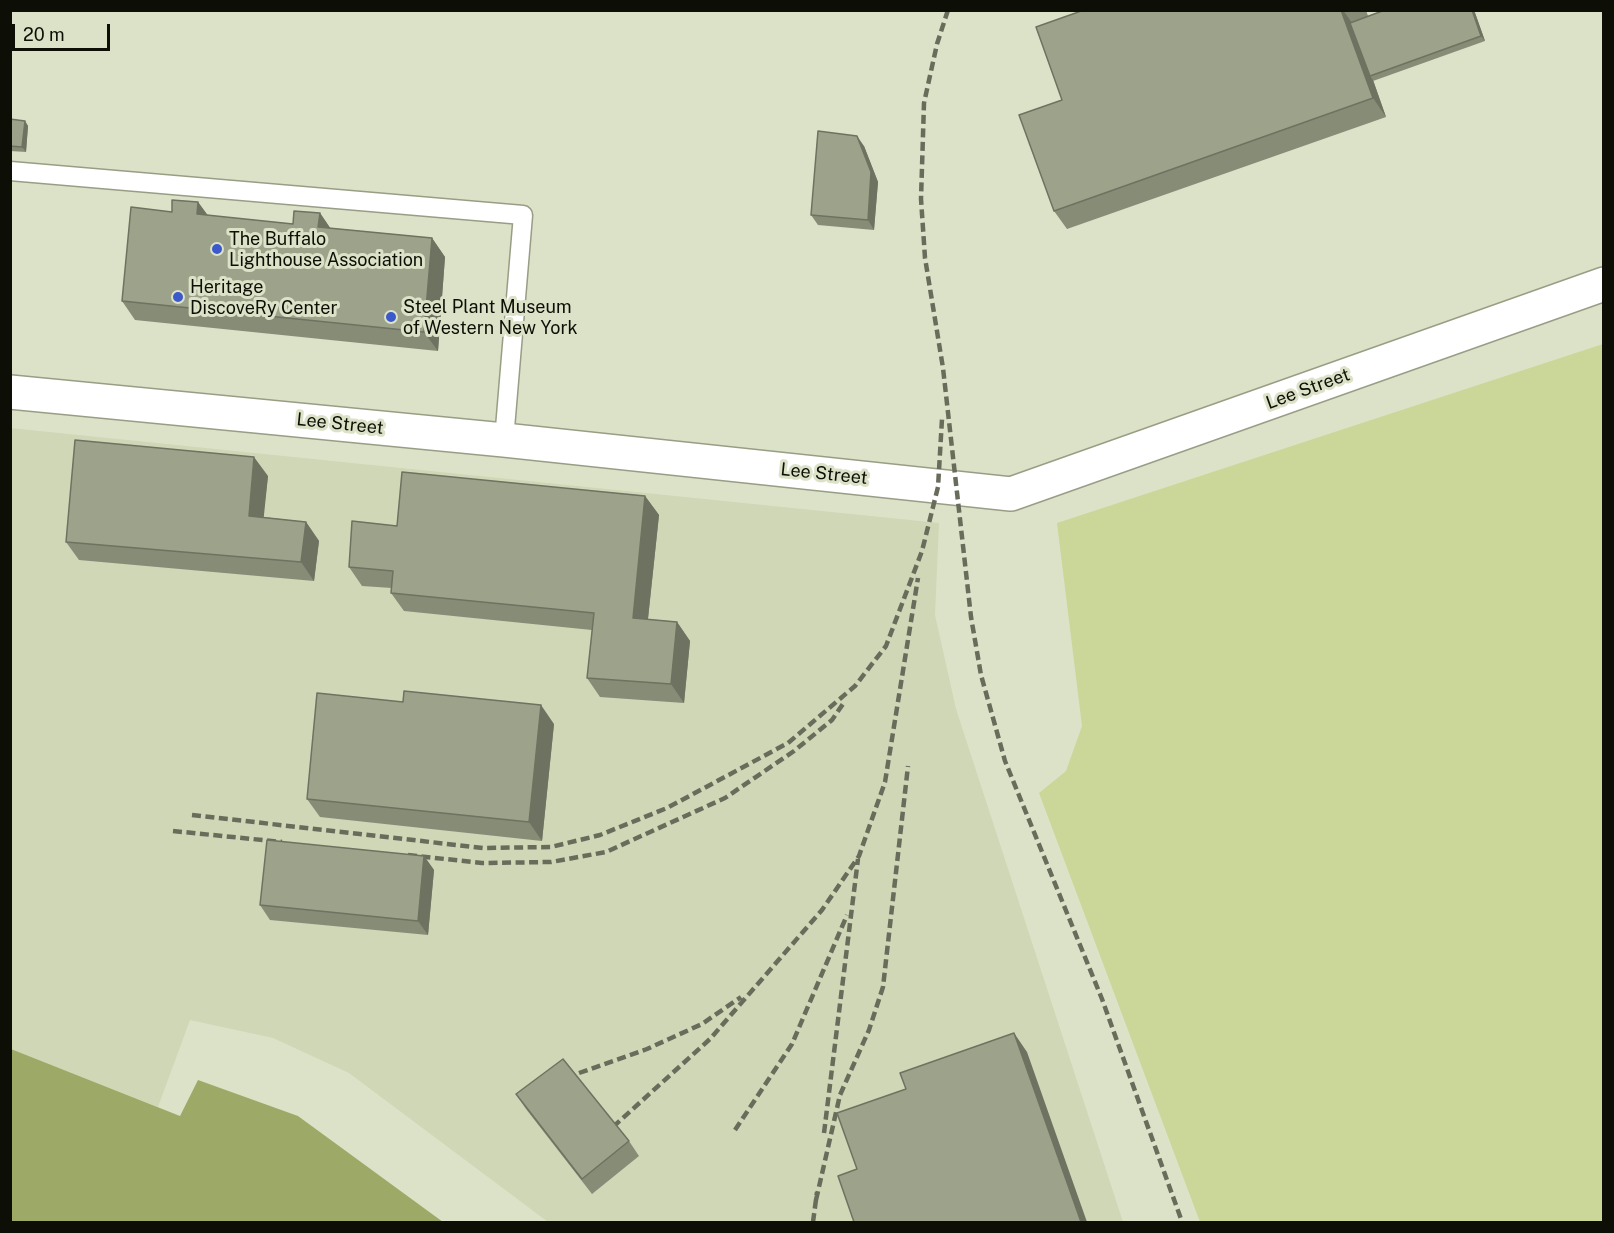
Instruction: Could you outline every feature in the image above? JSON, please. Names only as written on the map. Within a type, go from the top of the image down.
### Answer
[{"type":"street","name":"Lee Street","points":[[10,392],[504,440],[1011,494],[1604,284]]},
{"type":"lane","points":[[10,171],[523,215],[504,440]]},
{"type":"shaded area","points":[[1603,344],[1603,1222],[1200,1222],[1039,793],[1066,771],[1082,726],[1057,523]]},
{"type":"shaded area","points":[[10,428],[939,523],[935,615],[956,709],[1123,1222],[548,1222],[349,1073],[273,1038],[190,1020],[158,1107],[11,1049]]},
{"type":"shaded area","points":[[11,1049],[180,1116],[198,1080],[298,1116],[443,1222],[11,1222]]},
{"type":"building","points":[[1084,10],[1341,10],[1373,98],[1054,211],[1019,115],[1062,100],[1036,27]]},
{"type":"building","points":[[1385,10],[1472,10],[1481,36],[1370,76],[1350,23]]},
{"type":"building","points":[[10,119],[25,121],[22,147],[10,146]]},
{"type":"building","points":[[818,131],[857,136],[871,172],[868,220],[811,215]]},
{"type":"building","points":[[172,200],[198,202],[197,214],[293,224],[294,211],[320,213],[318,227],[432,238],[424,332],[122,301],[131,207],[172,212]]},
{"type":"building","points":[[75,440],[254,457],[249,516],[306,522],[301,562],[66,542]]},
{"type":"building","points":[[402,472],[645,496],[633,618],[677,622],[671,684],[587,678],[594,613],[391,593],[393,571],[349,567],[352,521],[397,526]]},
{"type":"building","points":[[404,691],[541,705],[529,822],[307,799],[317,693],[403,702]]},
{"type":"building","points":[[267,840],[424,856],[418,921],[260,905]]},
{"type":"building","points":[[1014,1033],[1081,1222],[854,1222],[838,1176],[857,1169],[837,1113],[906,1089],[900,1073]]},
{"type":"building","points":[[563,1059],[629,1141],[582,1179],[516,1094]]},
{"type":"railway","points":[[948,10],[937,44],[924,103],[921,199],[925,258],[943,368],[971,617],[981,675],[1005,761],[1102,999],[1181,1219]]},
{"type":"railway","points":[[192,815],[483,848],[551,847],[600,835],[667,808],[788,743],[855,686],[886,646],[922,551],[938,487],[942,419]]},
{"type":"railway","points":[[603,1136],[710,1039],[822,910],[859,856],[885,782],[918,578]]},
{"type":"railway","points":[[408,855],[482,863],[551,862],[606,852],[725,798],[794,751],[832,720],[845,701]]},
{"type":"railway","points":[[816,1200],[840,1095],[869,1030],[883,987],[908,766]]},
{"type":"railway","points":[[173,831],[282,842]]},
{"type":"railway","points":[[824,1133],[858,859]]},
{"type":"railway","points":[[735,1130],[792,1044],[847,915]]},
{"type":"railway","points":[[579,1073],[647,1049],[702,1024],[741,997]]},
{"type":"railway","points":[[813,1222],[817,1192]]},
{"type":"place","name":"The Buffalo Lighthouse Association","points":[[217,249]]},
{"type":"place","name":"Heritage DiscoveRy Center","points":[[178,297]]},
{"type":"place","name":"Steel Plant Museum of Western New York","points":[[391,317]]}]
